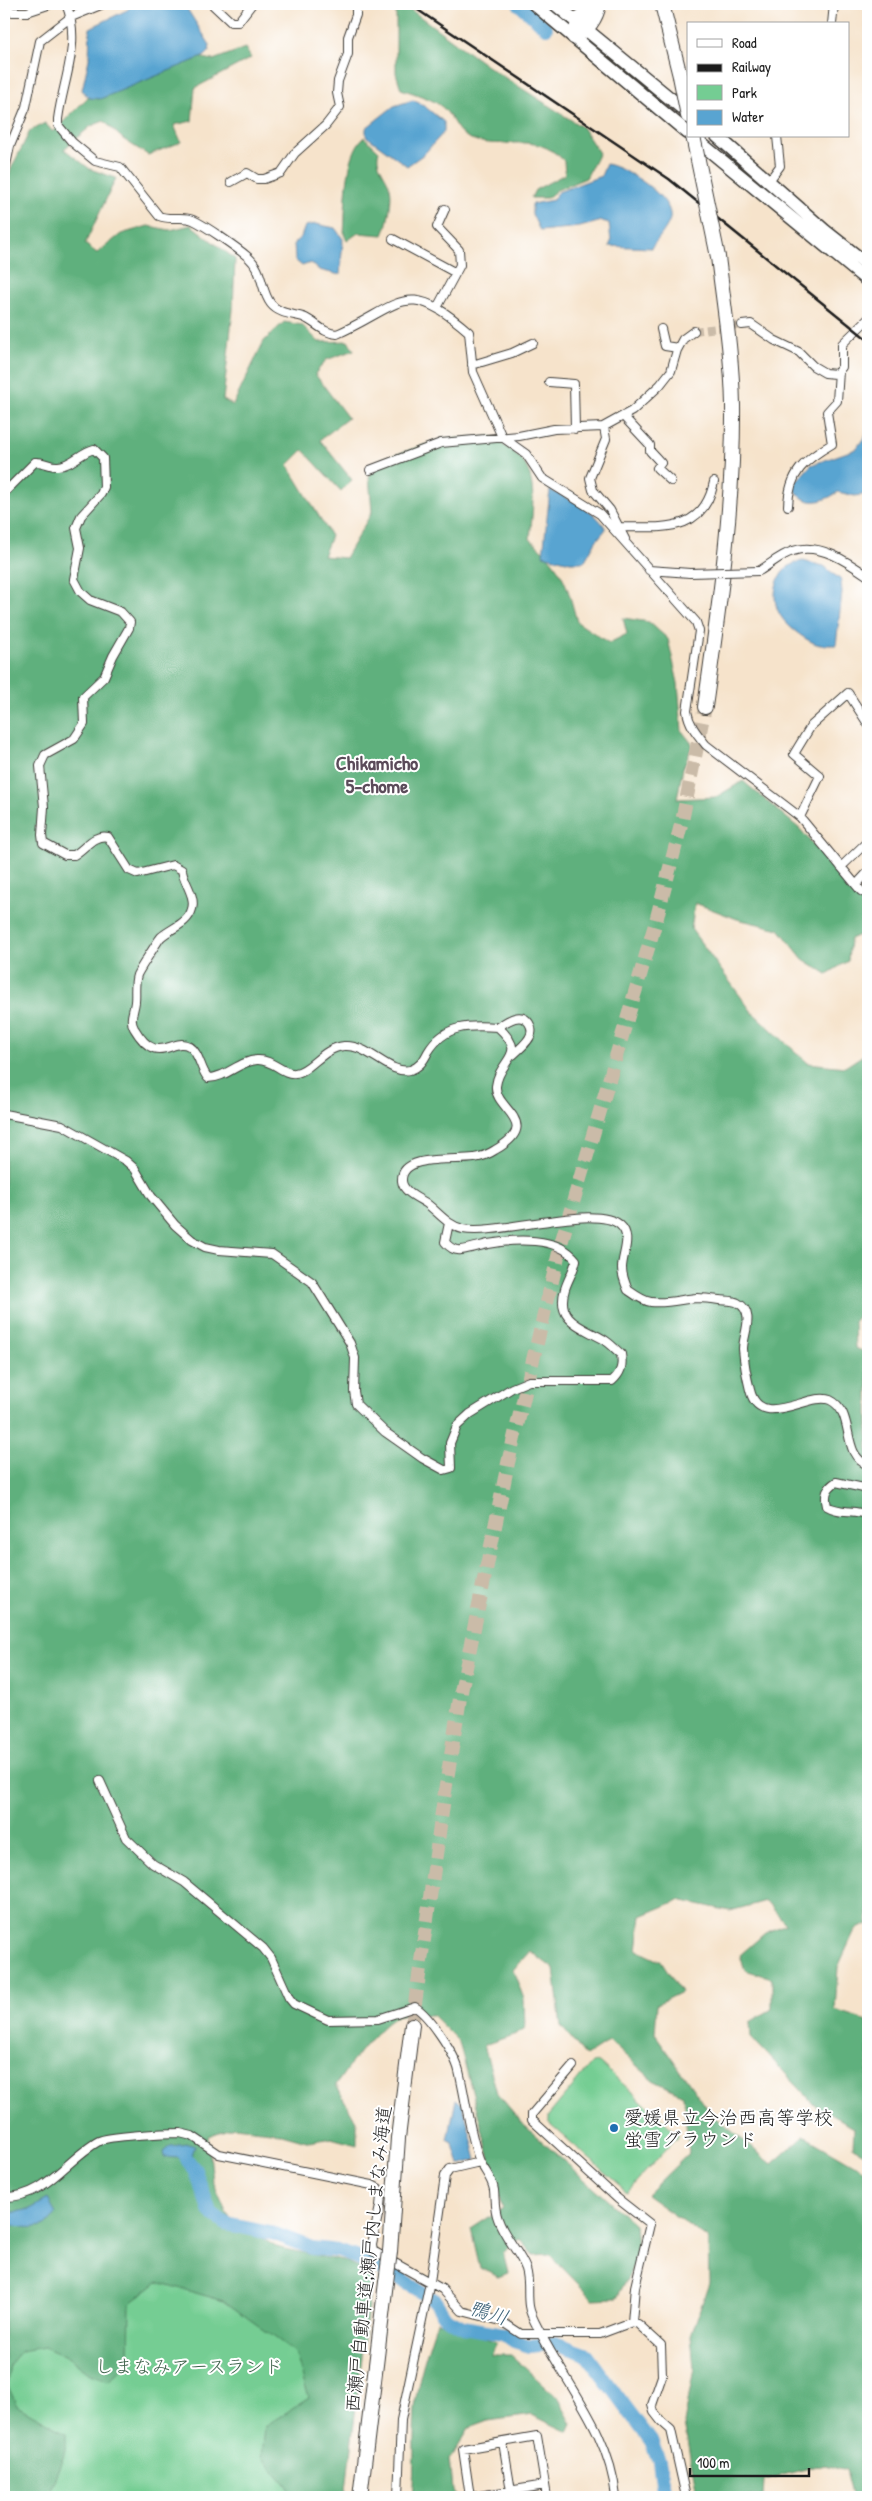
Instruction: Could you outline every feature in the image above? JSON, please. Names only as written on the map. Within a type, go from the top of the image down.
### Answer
[{"type":"highway","points":[[534,4],[579,30],[687,113]]},
{"type":"highway","points":[[555,4],[579,30],[687,132]]},
{"type":"highway","points":[[579,30],[589,4]]},
{"type":"highway","points":[[579,30],[595,18],[599,4]]},
{"type":"highway","points":[[662,4],[687,109]]},
{"type":"highway","points":[[692,138],[718,257],[730,355],[732,452],[723,566],[705,707]]},
{"type":"highway","points":[[694,138],[868,281]]},
{"type":"highway","points":[[719,138],[868,265]]},
{"type":"highway","name":"西瀬戸自動車道;瀬戸内しまなみ海道","points":[[360,2497],[390,2252],[398,2138],[412,2025]]},
{"type":"street","points":[[4,4],[12,12],[27,12],[51,4]]},
{"type":"street","points":[[66,4],[71,17],[74,45],[60,99],[58,125],[72,142],[94,161],[120,166],[159,216],[167,219],[183,218],[194,220],[247,256],[257,266],[271,304],[279,310],[305,318],[327,333],[337,334],[395,302],[405,300],[438,306],[469,332],[473,372],[502,437],[526,454],[542,478],[600,514],[696,622],[699,631],[687,711],[691,726],[706,745],[800,817],[856,885],[868,895]]},
{"type":"street","points":[[4,174],[10,146],[26,107],[40,41],[71,17],[103,4]]},
{"type":"street","points":[[212,4],[231,22],[238,22],[252,4]]},
{"type":"street","points":[[231,182],[247,173],[257,179],[264,179],[281,173],[295,153],[326,125],[340,107],[337,93],[338,81],[348,54],[348,37],[356,15],[356,4]]},
{"type":"street","points":[[832,22],[834,4]]},
{"type":"street","points":[[768,181],[780,166],[777,138]]},
{"type":"street","points":[[438,306],[460,265],[459,250],[437,227],[445,209]]},
{"type":"street","points":[[393,239],[456,274]]},
{"type":"street","points":[[742,325],[751,324],[774,340],[799,352],[813,366],[825,373],[836,374],[842,367],[842,344],[868,319]]},
{"type":"street","points":[[660,329],[665,346],[678,348]]},
{"type":"street","points":[[370,470],[441,443],[519,436],[554,429],[604,427],[632,411],[660,385],[671,371],[678,348],[683,339],[694,331]]},
{"type":"street","points":[[472,365],[512,353],[533,342]]},
{"type":"street","points":[[788,506],[789,489],[797,471],[817,453],[832,444],[827,412],[838,401],[839,371]]},
{"type":"street","points":[[549,382],[574,384],[575,429]]},
{"type":"street","points":[[623,416],[650,445],[650,451],[661,463],[657,468],[671,481]]},
{"type":"street","points":[[604,427],[606,439],[590,478],[593,490],[610,510],[627,543]]},
{"type":"street","points":[[4,493],[35,462],[57,467],[65,465],[94,449],[103,458],[104,487],[101,494],[81,516],[76,528],[80,548],[74,579],[81,592],[90,600],[126,616],[130,622],[129,628],[113,656],[104,678],[83,697],[84,724],[81,730],[74,739],[51,751],[42,760],[40,775],[44,807],[42,835],[43,843],[65,855],[74,855],[94,838],[108,837],[129,870],[138,874],[173,865],[182,870],[184,882],[194,900],[191,911],[182,923],[160,938],[136,977],[131,1018],[139,1035],[152,1048],[159,1050],[181,1043],[189,1046],[195,1052],[203,1073],[208,1078],[216,1078],[249,1061],[259,1060],[271,1061],[287,1072],[296,1074],[305,1069],[323,1053],[344,1046],[367,1051],[391,1066],[407,1070],[416,1068],[441,1036],[453,1028],[466,1025],[498,1027],[510,1019],[521,1017],[528,1021],[532,1028],[531,1036],[513,1055],[498,1078],[496,1087],[498,1095],[514,1118],[516,1128],[512,1136],[487,1154],[457,1160],[426,1160],[408,1166],[403,1173],[402,1182],[406,1190],[432,1207],[448,1222],[462,1229],[483,1230],[548,1221],[600,1218],[612,1220],[622,1226],[626,1236],[622,1270],[628,1290],[650,1302],[666,1303],[698,1298],[738,1303],[744,1308],[748,1320],[743,1348],[750,1391],[754,1400],[764,1407],[774,1409],[798,1406],[820,1398],[831,1401],[840,1408],[852,1452],[860,1462],[868,1465]]},
{"type":"street","points":[[620,527],[656,527],[687,523],[704,509],[714,482]]},
{"type":"street","points":[[649,570],[690,573],[760,571],[783,555],[795,550],[806,549],[825,552],[854,565],[868,576]]},
{"type":"street","points":[[800,817],[820,776],[794,754],[811,726],[848,693],[868,724]]},
{"type":"street","points":[[841,867],[868,841]]},
{"type":"street","points":[[856,885],[868,872]]},
{"type":"street","points":[[498,1027],[510,1040],[513,1055]]},
{"type":"street","points":[[4,1114],[62,1125],[113,1151],[135,1169],[156,1204],[174,1225],[192,1240],[205,1247],[219,1250],[272,1254],[312,1282],[350,1343],[354,1358],[356,1404],[385,1432],[430,1463],[444,1470],[451,1468],[450,1443],[457,1426],[470,1414],[512,1388],[536,1381],[612,1381],[619,1375],[623,1364],[621,1354],[605,1340],[575,1325],[568,1318],[564,1308],[564,1290],[576,1260],[571,1254],[550,1244],[512,1240],[460,1250],[450,1248],[445,1242],[448,1222]]},
{"type":"street","points":[[868,1488],[836,1482],[828,1487],[825,1497],[827,1506],[836,1511],[861,1512],[868,1515]]},
{"type":"street","points":[[100,1781],[126,1838],[153,1864],[184,1882],[263,1948],[271,1958],[289,1998],[294,2004],[328,2020],[338,2021],[378,2019],[415,2006],[423,2011],[431,2020],[459,2069],[464,2103],[480,2162],[491,2179],[498,2220],[526,2268],[530,2286],[529,2307],[541,2334],[597,2429],[610,2462],[616,2497]]},
{"type":"street","points":[[573,2066],[532,2114],[532,2120],[618,2199],[650,2224],[635,2287],[632,2322]]},
{"type":"street","points":[[4,2197],[23,2195],[44,2185],[100,2140],[180,2132],[192,2136],[220,2154],[358,2182],[378,2188],[381,2196],[372,2238],[373,2251],[442,2289],[462,2311],[501,2321],[521,2334],[600,2334],[632,2322],[638,2324],[661,2345],[662,2376],[652,2405],[660,2421],[671,2430],[686,2497]]},
{"type":"street","points":[[398,2497],[401,2420],[430,2282],[445,2176],[450,2170],[480,2162]]},
{"type":"street","points":[[545,2485],[511,2494],[472,2497],[463,2449],[537,2436],[547,2497]]},
{"type":"street","points":[[502,2442],[511,2494]]},
{"type":"green space","points":[[396,6],[407,7],[487,66],[582,127],[599,153],[586,178],[557,190],[547,198],[531,198],[535,190],[565,174],[564,161],[553,151],[530,143],[484,142],[466,137],[446,111],[437,103],[401,89],[396,73]]},
{"type":"green space","points":[[245,48],[251,58],[195,88],[192,121],[174,125],[181,142],[148,155],[123,139],[104,121],[91,126],[64,149],[90,169],[116,178],[85,244],[97,253],[121,234],[148,226],[170,230],[191,225],[235,259],[233,310],[223,400],[233,405],[264,341],[284,322],[302,325],[319,342],[348,341],[354,350],[326,360],[315,374],[348,418],[320,440],[352,480],[341,491],[303,450],[288,465],[331,536],[323,556],[345,558],[372,512],[369,476],[382,459],[442,439],[491,436],[516,454],[525,465],[532,485],[533,507],[530,539],[550,558],[562,576],[570,595],[577,622],[609,643],[627,634],[623,618],[649,622],[668,639],[678,683],[682,731],[693,745],[683,768],[677,799],[716,797],[743,781],[800,829],[856,895],[867,902],[868,931],[850,939],[848,961],[827,974],[803,959],[779,929],[737,919],[695,903],[691,929],[752,1012],[808,1063],[845,1067],[868,1052],[868,1302],[854,1321],[855,1348],[868,1353],[868,1924],[855,1930],[838,1967],[835,2010],[868,2021],[868,2155],[853,2147],[854,2127],[816,2106],[751,2037],[750,2022],[772,2009],[772,1978],[745,1970],[740,1955],[765,1933],[786,1924],[766,1901],[730,1911],[679,1900],[641,1916],[637,1950],[662,1962],[681,1992],[657,2004],[655,2034],[712,2115],[772,2164],[804,2136],[868,2173],[868,2497],[853,2497],[846,2470],[825,2464],[764,2480],[763,2497],[700,2497],[697,2493],[684,2424],[694,2368],[691,2336],[709,2283],[708,2239],[646,2195],[689,2153],[683,2095],[653,2080],[609,2041],[586,2056],[561,2026],[554,1969],[530,1951],[513,1970],[524,1999],[525,2028],[516,2034],[484,2045],[497,2093],[524,2125],[635,2225],[638,2257],[617,2298],[593,2299],[549,2254],[533,2255],[519,2239],[503,2253],[508,2273],[498,2277],[480,2268],[471,2229],[503,2208],[459,2042],[432,2015],[401,2015],[393,2018],[375,2034],[356,2056],[336,2085],[357,2123],[357,2145],[331,2138],[310,2142],[271,2131],[234,2127],[208,2136],[213,2181],[228,2216],[276,2247],[347,2262],[372,2274],[345,2497],[296,2497],[262,2457],[265,2426],[309,2398],[295,2352],[224,2301],[157,2282],[130,2303],[129,2360],[109,2381],[90,2374],[69,2358],[44,2347],[21,2351],[10,2364],[7,2384],[17,2406],[66,2433],[66,2450],[47,2497],[4,2497],[4,197],[11,169],[30,131],[45,123],[53,132],[94,91],[193,56],[213,60]]},
{"type":"green space","points":[[364,137],[379,151],[379,165],[391,192],[387,225],[383,235],[358,233],[347,241],[344,234],[349,169],[357,145]]},
{"type":"green space","name":"愛媛県立今治西高等学校 蛍雪グラウンド","points":[[599,2062],[679,2135],[627,2192],[548,2122],[548,2116],[592,2063]]},
{"type":"green space","name":"しまなみアースランド","points":[[4,2240],[352,2317],[331,2497],[4,2497]]},
{"type":"green space","points":[[437,2321],[497,2342],[491,2355],[511,2355],[559,2399],[572,2423],[568,2432],[532,2415],[488,2421],[469,2428],[450,2459],[453,2490],[456,2497],[412,2497],[416,2397],[423,2364]]},
{"type":"water","points":[[133,4],[184,4],[210,45],[209,52],[205,56],[100,99],[89,98],[82,90],[89,59],[90,28],[127,10]]},
{"type":"water","points":[[413,100],[423,105],[444,122],[444,132],[424,154],[407,166],[366,136],[366,128],[394,106]]},
{"type":"water","points":[[606,164],[614,166],[647,184],[665,202],[669,210],[669,223],[651,248],[609,246],[611,242],[609,223],[602,221],[580,227],[540,231],[532,214],[532,204],[553,200],[558,192],[601,176]]},
{"type":"water","points":[[316,224],[335,228],[343,239],[340,275],[319,270],[311,263],[302,266],[295,260],[294,243],[301,237],[305,226]]},
{"type":"water","points":[[868,432],[868,494],[855,496],[838,492],[819,501],[807,500],[801,497],[793,485],[811,465],[856,449]]},
{"type":"water","points":[[550,490],[588,510],[595,515],[606,529],[596,541],[584,562],[570,562],[543,555]]},
{"type":"water","points":[[803,561],[824,566],[841,580],[842,593],[836,645],[815,644],[805,638],[785,622],[778,610],[775,592],[781,575],[794,563]]},
{"type":"water","points":[[456,2099],[463,2105],[477,2160],[459,2165],[452,2141],[448,2140]]},
{"type":"water","points":[[188,2144],[195,2146],[191,2158],[184,2162],[178,2158],[164,2157],[163,2152],[170,2146]]},
{"type":"water","points":[[48,2199],[56,2213],[47,2224],[26,2227],[5,2223],[11,2213],[30,2209]]},
{"type":"waterway","points":[[519,4],[546,28]]},
{"type":"waterway","name":"鴨川","points":[[185,2157],[195,2170],[210,2212],[226,2224],[275,2234],[312,2248],[338,2251],[355,2257],[399,2278],[435,2301],[445,2317],[463,2327],[504,2334],[514,2341],[530,2346],[555,2343],[586,2354],[651,2441],[659,2461],[664,2497]]},
{"type":"tunnel","points":[[694,331],[742,325]]},
{"type":"tunnel","points":[[412,2025],[461,1692],[508,1463],[562,1240],[656,921],[682,821],[705,707]]},
{"type":"railway","points":[[409,4],[669,179],[868,340]]},
{"type":"place","name":"愛媛県立今治西高等学校 蛍雪グラウンド","points":[[614,2128]]},
{"type":"district","name":"Chikamicho 5-chome","points":[[377,774]]}]
